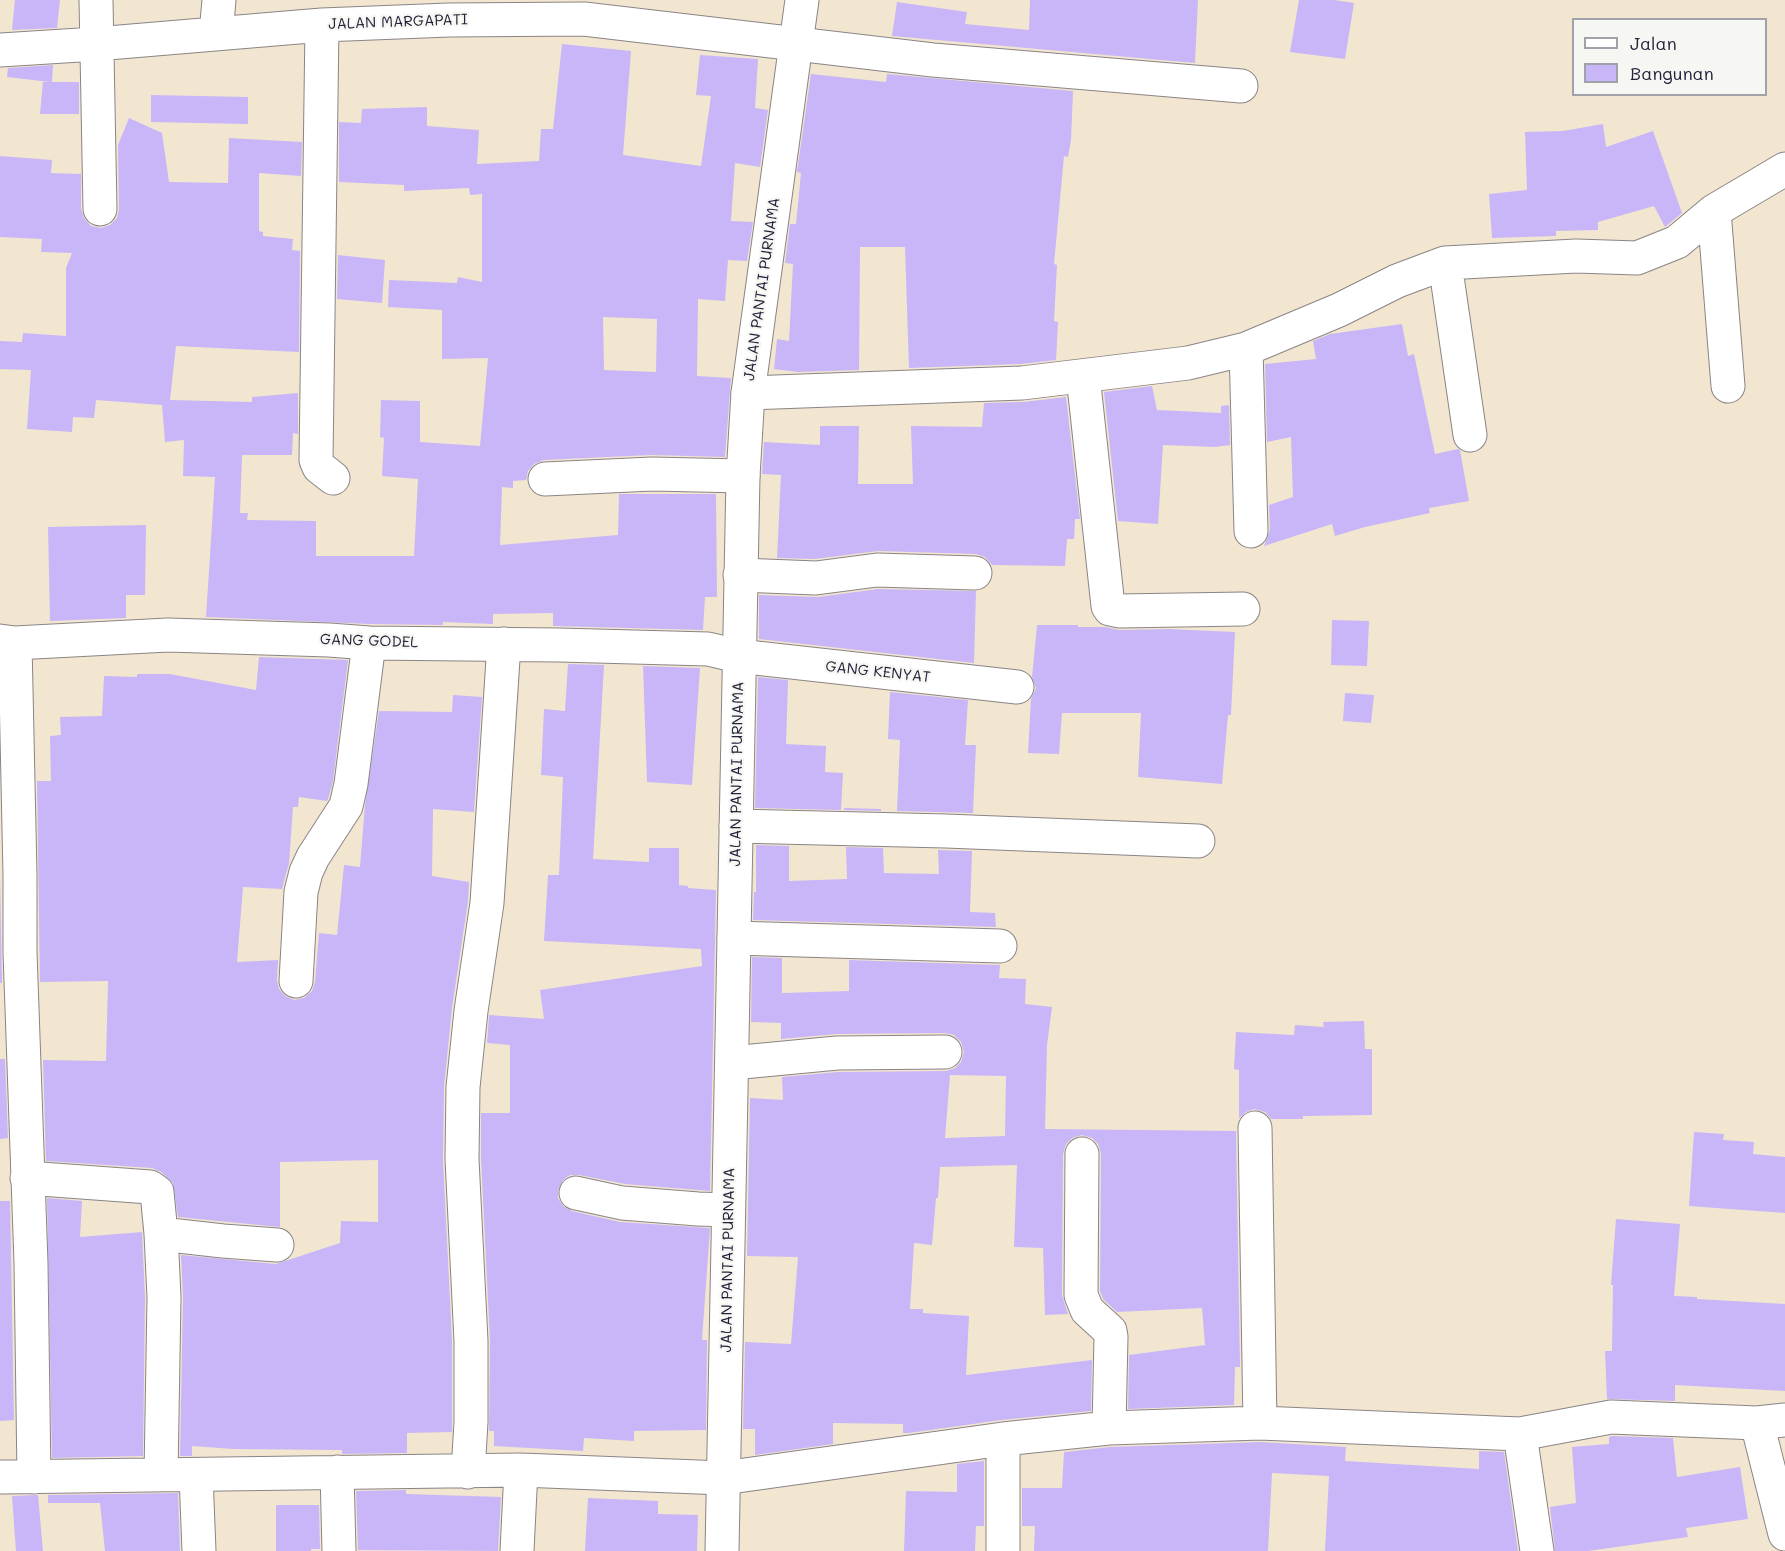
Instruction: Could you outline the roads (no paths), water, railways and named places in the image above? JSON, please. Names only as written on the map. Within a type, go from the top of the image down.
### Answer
[{"type":"street","points":[[96,0],[100,209]]},
{"type":"street","points":[[216,34],[219,0]]},
{"type":"street","name":"JALAN PANTAI PURNAMA","points":[[722,1551],[743,476],[748,393],[802,0]]},
{"type":"street","name":"JALAN MARGAPATI","points":[[0,50],[322,25],[449,20],[583,10],[795,43],[933,60],[1241,86]]},
{"type":"street","points":[[322,25],[316,460],[319,467],[333,478]]},
{"type":"street","points":[[748,393],[1022,384],[1188,363],[1246,349],[1339,310],[1397,281],[1445,264],[1576,256],[1637,258],[1677,242],[1714,212],[1785,169]]},
{"type":"street","points":[[1714,212],[1728,386]]},
{"type":"street","points":[[1445,264],[1470,435]]},
{"type":"street","points":[[1246,349],[1251,531]]},
{"type":"street","points":[[1083,376],[1110,609],[1119,611],[1243,609]]},
{"type":"street","points":[[545,478],[652,474],[743,476]]},
{"type":"street","points":[[740,575],[816,578],[877,570],[975,573]]},
{"type":"street","name":"GANG GODEL","points":[[7,642],[168,635],[329,639],[369,643],[708,649],[738,656]]},
{"type":"street","points":[[7,642],[20,874],[20,952],[31,1263],[34,1477]]},
{"type":"street","points":[[296,981],[301,892],[313,857],[346,806],[351,784],[369,643]]},
{"type":"street","points":[[468,1472],[471,1422],[471,1341],[462,1159],[463,1087],[487,903],[504,644]]},
{"type":"street","name":"GANG KENYAT","points":[[738,656],[1017,687]]},
{"type":"street","points":[[736,826],[946,831],[1198,841]]},
{"type":"street","points":[[734,938],[1000,946]]},
{"type":"street","points":[[732,1063],[837,1053],[945,1052]]},
{"type":"street","points":[[1255,1128],[1260,1423]]},
{"type":"street","points":[[1082,1154],[1081,1295],[1087,1310],[1110,1331],[1109,1428]]},
{"type":"street","points":[[27,1178],[150,1187],[157,1192],[164,1297],[161,1475]]},
{"type":"street","points":[[576,1193],[622,1203],[728,1210]]},
{"type":"street","points":[[161,1233],[277,1245]]},
{"type":"street","points":[[0,1477],[521,1470],[723,1478],[1003,1439],[1109,1428],[1260,1423],[1520,1434],[1611,1417],[1771,1422],[1785,1534]]},
{"type":"street","points":[[1520,1434],[1537,1551]]},
{"type":"street","points":[[1003,1439],[1003,1551]]},
{"type":"street","points":[[517,1551],[521,1470]]},
{"type":"street","points":[[337,1472],[339,1551]]},
{"type":"street","points":[[196,1476],[199,1551]]}]
